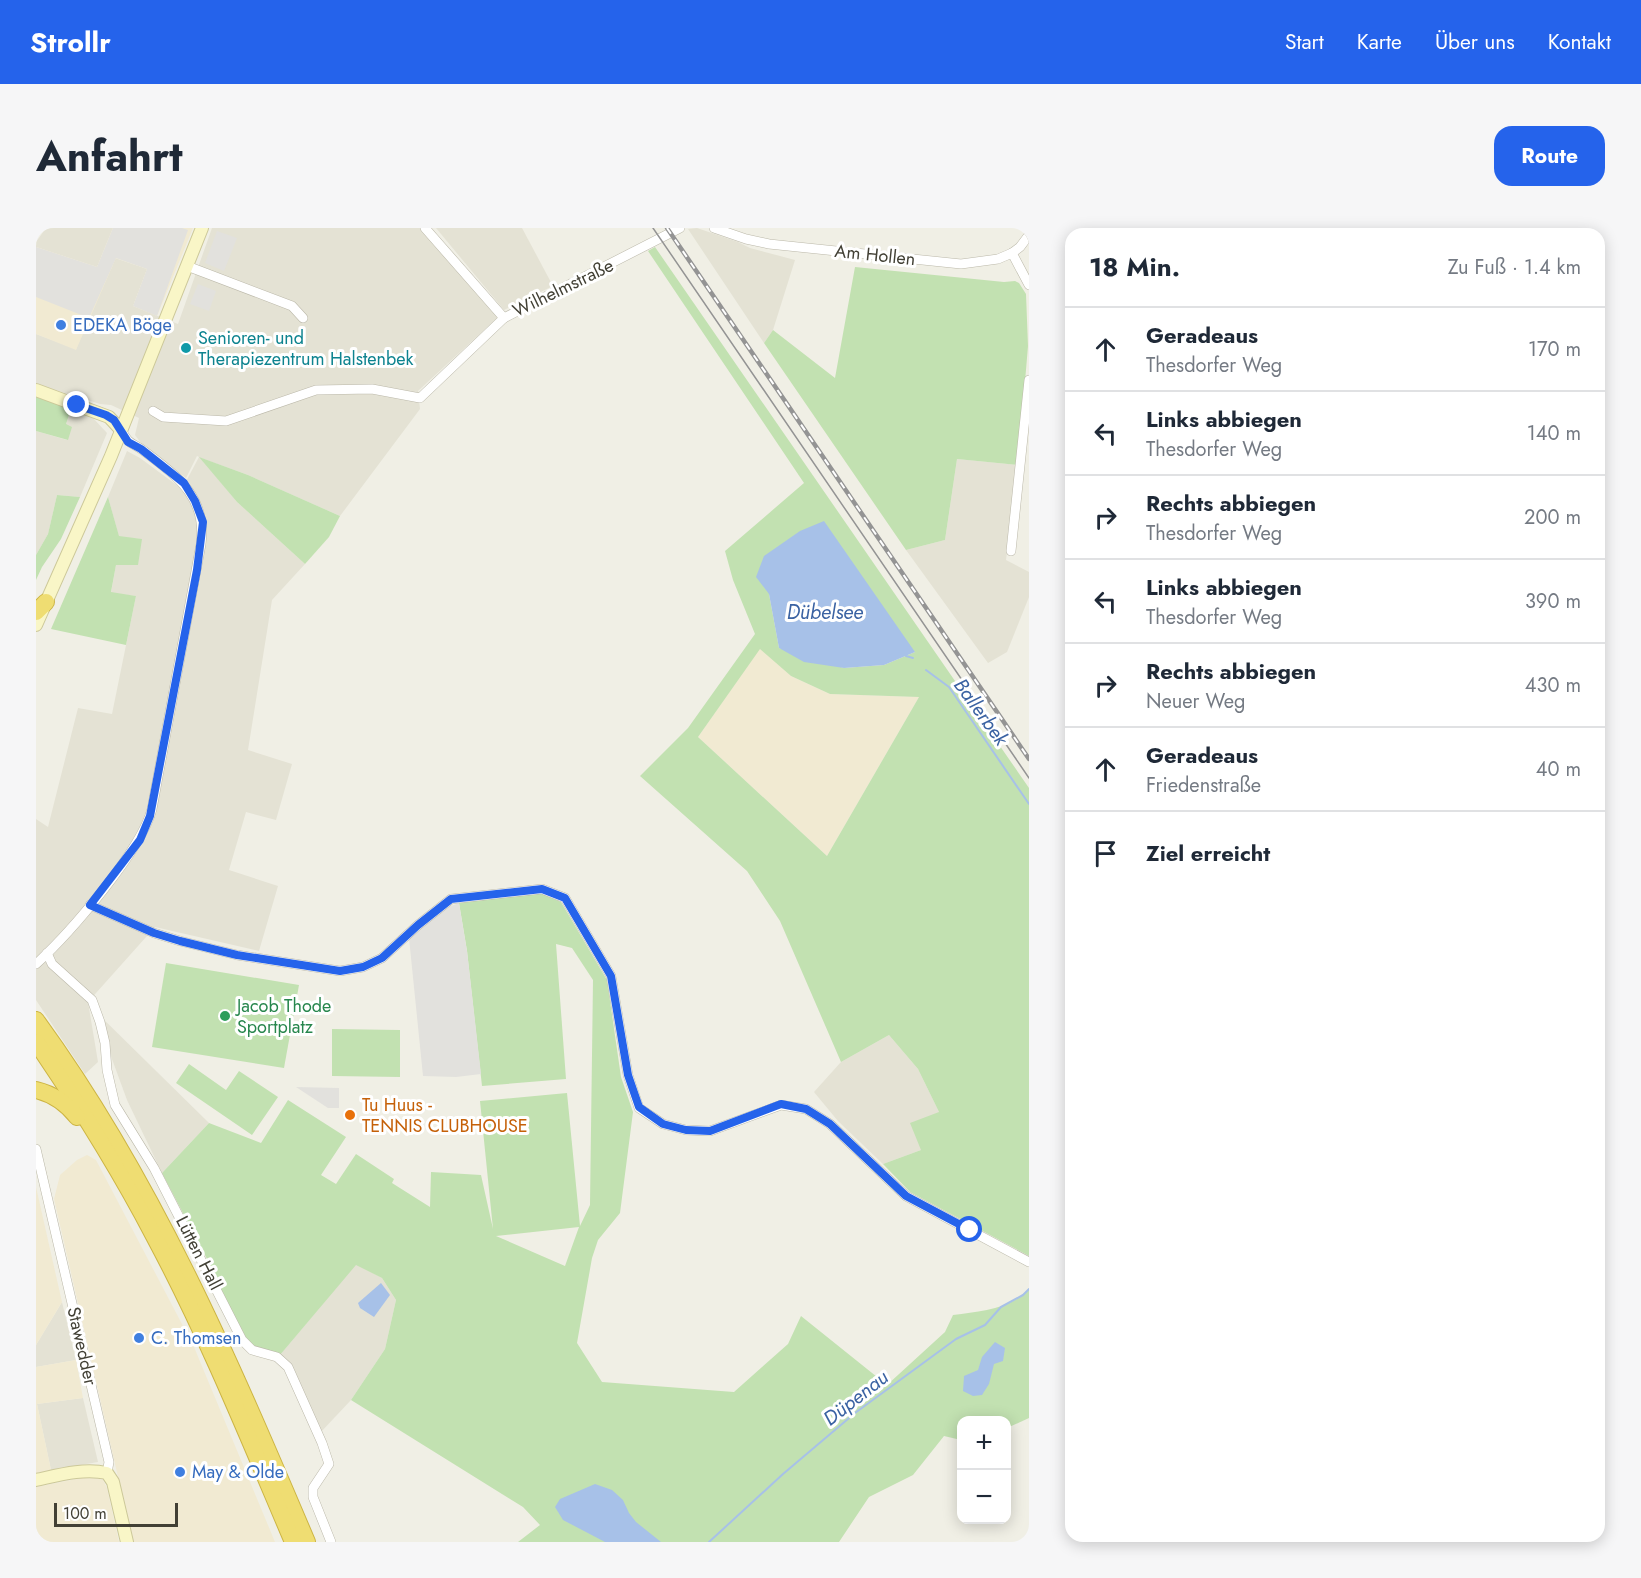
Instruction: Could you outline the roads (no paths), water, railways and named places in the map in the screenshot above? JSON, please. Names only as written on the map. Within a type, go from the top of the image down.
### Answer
[{"type":"highway","points":[[36,1020],[76,1077],[109,1130],[164,1227],[219,1338],[307,1542]]},
{"type":"highway","points":[[36,1042],[121,1176],[154,1236],[207,1343],[293,1542]]},
{"type":"highway","points":[[36,1090],[54,1096],[69,1107],[98,1149],[121,1176]]},
{"type":"main road","points":[[36,626],[41,607],[88,510],[202,228]]},
{"type":"main road","points":[[36,390],[109,417],[121,430]]},
{"type":"main road","points":[[36,1480],[68,1473],[91,1471],[107,1473]]},
{"type":"main road","name":"Stawedder","points":[[107,1473],[113,1482],[127,1542]]},
{"type":"street","points":[[425,228],[504,318]]},
{"type":"street","name":"Wilhelmstraße","points":[[153,411],[163,417],[226,421],[316,390],[372,389],[420,398],[504,318],[680,228]]},
{"type":"street","name":"Am Hollen","points":[[714,228],[746,240],[770,244],[961,264],[998,259],[1012,253]]},
{"type":"street","points":[[1028,234],[1012,253],[1029,285]]},
{"type":"street","points":[[187,266],[292,306],[303,318]]},
{"type":"street","points":[[1011,551],[1029,380]]},
{"type":"street","points":[[36,963],[90,905],[140,840],[150,816],[203,535],[200,511],[184,483],[141,449],[128,442],[121,430]]},
{"type":"street","points":[[90,905],[128,923],[180,941],[237,955],[340,971],[363,967],[382,958],[451,899],[542,889],[565,898],[611,976],[628,1075],[639,1107],[663,1124],[686,1130],[710,1131],[781,1104],[806,1109],[830,1124],[906,1196],[1029,1263]]},
{"type":"street","name":"Lütten Hall","points":[[47,953],[52,964],[92,1000],[105,1042],[107,1070],[115,1105],[154,1168],[242,1340],[252,1350],[277,1357],[288,1367],[329,1464],[312,1488],[313,1497],[331,1542]]},
{"type":"street","name":"Stawedder","points":[[36,1149],[109,1462],[107,1473]]},
{"type":"water","name":"Dübelsee","points":[[824,521],[915,652],[884,665],[844,668],[804,662],[779,648],[769,594],[756,577],[764,556],[800,531]]},
{"type":"water","points":[[381,1283],[390,1295],[374,1317],[360,1308],[358,1303]]},
{"type":"water","points":[[995,1342],[1005,1348],[1003,1361],[994,1364],[989,1384],[982,1395],[973,1396],[963,1391],[964,1376],[978,1370],[982,1357]]},
{"type":"water","points":[[595,1484],[612,1490],[623,1500],[636,1522],[661,1542],[605,1542],[563,1520],[555,1507],[560,1499]]},
{"type":"waterway","name":"Ballerbek","points":[[906,656],[913,658]]},
{"type":"waterway","name":"Ballerbek","points":[[926,670],[949,687],[1029,804]]},
{"type":"waterway","name":"Düpenau","points":[[709,1542],[783,1474],[855,1413],[956,1339],[985,1325],[1001,1307],[1023,1295],[1029,1289]]},
{"type":"tram line","points":[[653,228],[1029,778]]},
{"type":"railway","points":[[667,228],[1029,759]]},
{"type":"place","name":"EDEKA Böge","points":[[61,325]]},
{"type":"place","name":"Senioren- und Therapiezentrum Halstenbek","points":[[186,348]]},
{"type":"place","name":"Jacob Thode Sportplatz","points":[[225,1016]]},
{"type":"place","name":"Tu Huus - TENNIS CLUBHOUSE","points":[[350,1115]]},
{"type":"place","name":"C. Thomsen","points":[[139,1338]]},
{"type":"place","name":"May & Olde","points":[[180,1472]]}]
